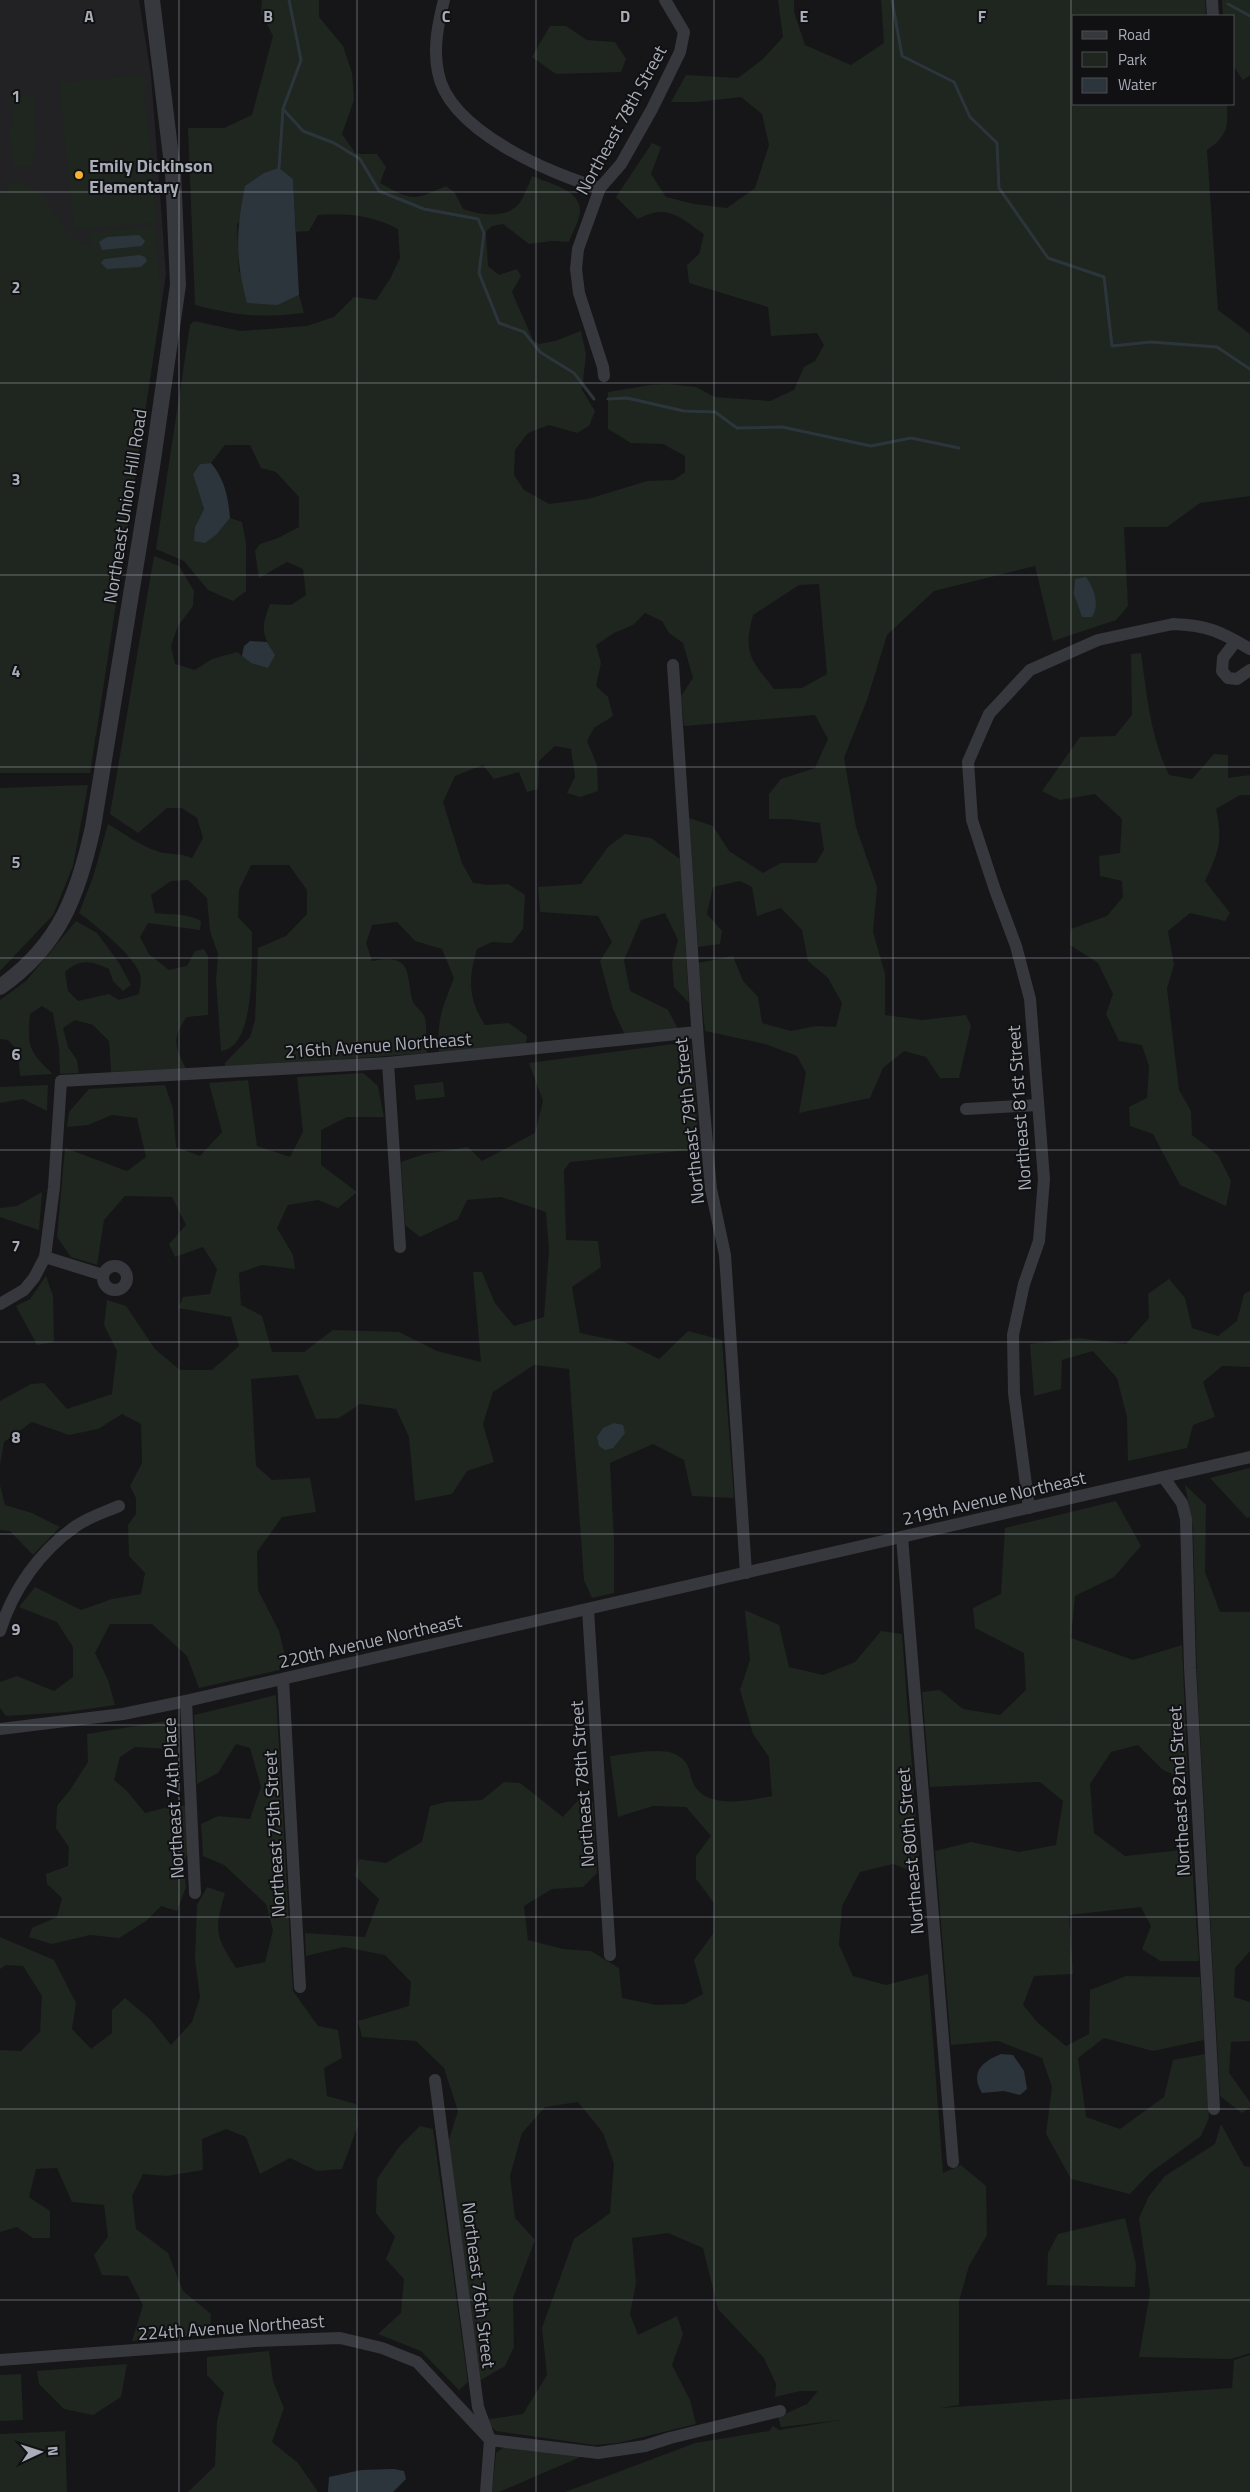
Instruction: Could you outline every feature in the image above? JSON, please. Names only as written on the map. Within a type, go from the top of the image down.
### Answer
[{"type":"street","name":"Northeast Union Hill Road","points":[[0,987],[35,956],[54,933],[72,904],[83,873],[94,827],[156,441],[178,285],[172,173],[152,0]]},
{"type":"street","points":[[444,0],[436,31],[438,73],[446,95],[464,115],[490,138],[538,166],[570,179],[600,188]]},
{"type":"street","name":"Northeast 78th Street","points":[[604,376],[603,367],[579,293],[576,269],[578,249],[600,188],[621,164],[652,109],[680,52],[684,32],[665,0]]},
{"type":"street","points":[[1212,0],[1213,15]]},
{"type":"street","name":"Northeast 81st Street","points":[[1028,1508],[1014,1393],[1013,1335],[1024,1284],[1039,1241],[1044,1179],[1030,999],[1016,946],[994,890],[972,820],[968,762],[989,714],[1030,670],[1098,640],[1173,624],[1201,626],[1219,631],[1250,649]]},
{"type":"street","points":[[1236,641],[1223,658],[1222,671],[1228,678],[1237,679],[1250,670]]},
{"type":"street","name":"Northeast 79th Street","points":[[673,665],[697,1032],[711,1190],[725,1255],[746,1574]]},
{"type":"street","name":"216th Avenue Northeast","points":[[45,1257],[54,1187],[62,1081],[388,1063],[697,1032]]},
{"type":"street","points":[[388,1063],[400,1247]]},
{"type":"street","points":[[966,1109],[1038,1105]]},
{"type":"street","points":[[0,1304],[24,1290],[34,1278],[45,1257],[103,1275]]},
{"type":"street","name":"219th Avenue Northeast","points":[[746,1574],[1164,1478],[1250,1456]]},
{"type":"street","name":"Northeast 82nd Street","points":[[1164,1478],[1182,1503],[1186,1520],[1190,1668],[1214,2109]]},
{"type":"street","points":[[0,1631],[7,1609],[26,1577],[48,1550],[77,1525],[119,1506]]},
{"type":"street","name":"Northeast 80th Street","points":[[902,1537],[953,2162]]},
{"type":"street","name":"220th Avenue Northeast","points":[[0,1729],[123,1714],[186,1701],[746,1574]]},
{"type":"street","name":"Northeast 78th Street","points":[[588,1610],[610,1955]]},
{"type":"street","name":"Northeast 75th Street","points":[[283,1679],[300,1987]]},
{"type":"street","name":"Northeast 74th Place","points":[[186,1701],[195,1893]]},
{"type":"street","name":"Northeast 76th Street","points":[[435,2080],[478,2407],[490,2440],[486,2492]]},
{"type":"street","name":"224th Avenue Northeast","points":[[0,2360],[321,2336],[340,2338],[382,2348],[416,2362],[490,2440]]},
{"type":"street","points":[[490,2440],[598,2452],[645,2446],[780,2411]]},
{"type":"shaded area","points":[[0,0],[139,0],[151,75],[166,274],[96,736],[0,739]]},
{"type":"green space","points":[[262,0],[319,0],[319,17],[343,46],[352,73],[354,100],[342,134],[356,154],[377,154],[386,167],[380,183],[406,196],[413,197],[446,186],[455,193],[463,209],[486,214],[502,213],[516,207],[521,201],[532,176],[563,188],[576,198],[580,212],[569,242],[552,241],[529,244],[503,224],[492,226],[486,232],[488,266],[499,275],[517,269],[521,276],[512,292],[533,340],[539,344],[555,341],[581,331],[586,354],[582,390],[595,411],[589,426],[577,433],[549,425],[528,433],[515,450],[514,475],[524,490],[549,504],[588,499],[647,481],[674,480],[685,472],[685,456],[663,444],[631,443],[608,429],[608,392],[668,384],[696,387],[715,397],[770,401],[794,390],[804,367],[815,361],[824,345],[817,333],[771,336],[768,307],[689,283],[687,265],[699,254],[704,234],[673,214],[665,212],[648,214],[638,219],[616,197],[652,143],[661,147],[651,174],[666,197],[694,204],[727,208],[755,188],[769,145],[762,114],[741,97],[697,102],[671,102],[686,75],[738,78],[763,59],[783,37],[778,0],[794,0],[794,12],[805,45],[851,65],[884,43],[881,0],[1205,0],[1206,15],[1072,15],[1072,105],[1227,105],[1227,125],[1223,135],[1207,150],[1218,310],[1250,334],[1250,496],[1200,503],[1167,527],[1124,527],[1128,606],[1116,620],[1053,641],[1035,566],[934,591],[887,635],[867,700],[844,758],[856,827],[877,887],[873,932],[885,974],[885,1015],[922,1020],[966,1015],[971,1026],[959,1078],[940,1078],[926,1057],[904,1051],[883,1068],[870,1098],[799,1113],[806,1073],[797,1056],[765,1044],[705,1031],[698,963],[733,956],[743,981],[758,997],[762,1023],[791,1031],[816,1026],[836,1027],[842,1003],[828,978],[808,961],[802,930],[781,908],[757,916],[752,887],[740,881],[713,887],[707,914],[722,931],[720,944],[698,947],[689,818],[713,826],[729,851],[763,873],[781,863],[816,863],[824,850],[820,823],[789,819],[769,819],[769,794],[781,779],[815,768],[828,739],[815,715],[684,726],[681,696],[693,678],[683,643],[669,633],[662,621],[645,613],[633,625],[614,633],[596,645],[601,663],[596,686],[608,697],[613,716],[594,728],[587,741],[597,765],[598,791],[580,797],[567,793],[575,777],[571,749],[555,746],[539,761],[538,789],[527,792],[519,772],[494,779],[483,765],[455,776],[443,802],[462,863],[473,883],[488,885],[508,884],[525,895],[523,929],[512,943],[492,942],[477,949],[472,970],[471,988],[475,1006],[485,1025],[509,1023],[527,1036],[526,1044],[439,1052],[441,1014],[454,978],[442,949],[415,941],[397,922],[372,925],[366,943],[372,961],[394,960],[404,966],[413,1002],[425,1018],[427,1053],[225,1068],[225,1063],[250,1037],[255,1020],[258,948],[286,936],[307,914],[307,890],[289,865],[251,865],[239,890],[238,917],[252,932],[250,1000],[241,1034],[233,1046],[221,1051],[216,980],[218,954],[210,931],[207,898],[188,880],[171,881],[151,895],[155,913],[185,915],[196,918],[201,921],[200,930],[148,923],[140,937],[149,954],[169,970],[187,966],[195,951],[204,949],[208,956],[208,1015],[187,1017],[177,1037],[177,1048],[186,1069],[111,1072],[109,1041],[93,1025],[75,1020],[63,1028],[68,1047],[77,1060],[79,1073],[60,1074],[59,1048],[53,1013],[42,1006],[30,1014],[29,1034],[31,1048],[39,1060],[53,1074],[20,1076],[18,1051],[8,1040],[0,1039],[0,1000],[26,981],[76,921],[97,933],[119,963],[131,985],[123,991],[113,981],[109,969],[86,962],[76,964],[65,972],[68,991],[78,1001],[109,994],[119,1000],[139,994],[140,974],[130,958],[79,913],[93,877],[108,824],[158,852],[192,858],[203,838],[197,818],[182,808],[167,808],[138,833],[110,814],[154,556],[179,566],[194,591],[193,606],[178,626],[171,646],[175,664],[195,670],[212,659],[237,652],[251,663],[275,655],[267,641],[264,630],[270,604],[291,605],[306,595],[303,569],[287,562],[259,578],[255,551],[260,544],[278,538],[299,527],[299,497],[276,472],[261,468],[250,445],[225,445],[211,463],[200,464],[193,474],[204,509],[195,527],[217,534],[230,518],[242,522],[246,543],[246,591],[233,601],[208,590],[184,561],[156,549],[190,325],[194,321],[241,331],[307,326],[334,317],[354,297],[376,300],[390,279],[400,258],[398,229],[369,218],[339,214],[318,215],[309,231],[296,232],[293,179],[237,224],[239,272],[278,305],[299,295],[304,313],[249,315],[224,312],[195,305],[188,128],[224,128],[252,115],[273,36],[261,13]],"holes":[[[819,584],[827,674],[802,688],[774,689],[759,670],[751,655],[749,647],[750,628],[753,615],[799,585]]]},
{"type":"green space","points":[[1222,0],[1250,0],[1250,75],[1243,80],[1235,68],[1235,15],[1223,15]]},
{"type":"green space","points":[[550,26],[566,26],[587,40],[615,42],[626,59],[621,72],[556,74],[532,57]]},
{"type":"green space","points":[[143,75],[157,222],[74,230],[59,83]]},
{"type":"green space","points":[[34,95],[36,154],[32,155],[33,166],[13,168],[9,127],[13,127],[10,97]]},
{"type":"green space","points":[[14,179],[40,191],[68,233],[91,249],[90,232],[156,225],[161,305],[90,773],[0,773],[0,195]]},
{"type":"green space","points":[[1141,653],[1153,730],[1169,775],[1192,779],[1214,754],[1228,755],[1228,778],[1250,775],[1250,795],[1240,795],[1216,809],[1219,830],[1218,846],[1214,862],[1205,881],[1230,913],[1225,921],[1190,913],[1168,931],[1174,965],[1167,988],[1179,1090],[1191,1111],[1192,1135],[1218,1155],[1231,1181],[1226,1206],[1180,1185],[1153,1134],[1130,1126],[1129,1107],[1147,1098],[1149,1066],[1142,1045],[1119,1041],[1106,1014],[1113,994],[1098,963],[1070,945],[1071,929],[1107,916],[1123,897],[1122,881],[1100,876],[1099,856],[1120,853],[1122,819],[1095,794],[1060,800],[1042,791],[1080,737],[1115,736],[1132,715],[1131,654]]},
{"type":"green space","points":[[88,785],[73,866],[53,915],[0,971],[0,788]]},
{"type":"green space","points":[[625,834],[651,838],[680,859],[689,1003],[674,987],[672,963],[678,940],[665,913],[641,920],[624,960],[630,991],[668,1010],[678,1029],[625,1035],[613,1009],[600,961],[612,942],[598,916],[540,912],[538,887],[581,884],[608,847]]},
{"type":"green space","points":[[681,1043],[692,1051],[699,1149],[570,1162],[564,1170],[566,1240],[598,1241],[601,1267],[572,1287],[580,1333],[624,1342],[659,1359],[688,1331],[722,1340],[734,1498],[692,1496],[684,1460],[653,1444],[610,1463],[614,1540],[614,1593],[592,1598],[584,1580],[569,1369],[534,1365],[493,1392],[483,1424],[494,1462],[467,1471],[452,1494],[415,1501],[409,1437],[396,1409],[360,1404],[339,1418],[316,1419],[298,1375],[251,1379],[256,1466],[272,1480],[310,1478],[316,1512],[282,1517],[257,1552],[258,1590],[279,1631],[288,1668],[199,1688],[187,1656],[152,1624],[110,1624],[95,1653],[108,1680],[115,1705],[67,1712],[6,1716],[0,1708],[0,1682],[17,1676],[54,1691],[73,1677],[73,1647],[57,1622],[19,1607],[35,1587],[81,1610],[112,1599],[141,1594],[145,1573],[129,1556],[128,1525],[136,1514],[136,1498],[130,1486],[142,1463],[141,1424],[122,1414],[98,1429],[69,1435],[32,1422],[4,1442],[0,1465],[0,1401],[31,1384],[44,1383],[67,1409],[112,1394],[117,1351],[104,1325],[107,1300],[126,1306],[155,1349],[180,1370],[212,1370],[239,1346],[231,1317],[178,1308],[183,1297],[210,1294],[217,1269],[203,1247],[175,1257],[169,1244],[186,1225],[172,1197],[125,1196],[104,1220],[97,1265],[71,1257],[57,1237],[65,1148],[127,1171],[146,1157],[137,1118],[112,1115],[88,1125],[67,1127],[69,1112],[89,1089],[165,1085],[173,1109],[176,1147],[200,1156],[222,1132],[209,1083],[248,1080],[257,1146],[290,1157],[303,1132],[297,1077],[363,1073],[378,1086],[384,1117],[347,1117],[321,1130],[321,1165],[357,1192],[338,1208],[318,1200],[288,1205],[277,1228],[293,1255],[295,1269],[262,1265],[239,1273],[241,1305],[262,1316],[272,1352],[304,1352],[333,1330],[399,1332],[437,1351],[481,1362],[473,1272],[482,1272],[495,1303],[514,1326],[544,1317],[549,1250],[546,1212],[501,1197],[467,1200],[458,1219],[420,1237],[405,1225],[401,1162],[425,1154],[468,1147],[482,1161],[535,1133],[543,1101],[529,1063]]},
{"type":"green space","points":[[443,1082],[445,1097],[416,1100],[414,1085]]},
{"type":"green space","points":[[48,1085],[47,1111],[23,1099],[0,1103],[0,1087]]},
{"type":"green space","points":[[42,1192],[39,1230],[0,1217],[0,1208],[17,1206]]},
{"type":"green space","points":[[46,1276],[53,1296],[54,1342],[37,1345],[16,1306],[30,1299]]},
{"type":"green space","points":[[1169,1279],[1185,1298],[1192,1328],[1218,1336],[1237,1321],[1244,1294],[1250,1291],[1250,1367],[1222,1366],[1203,1382],[1215,1417],[1193,1425],[1187,1448],[1128,1461],[1127,1417],[1117,1378],[1093,1351],[1062,1360],[1061,1389],[1034,1396],[1030,1344],[1079,1338],[1126,1344],[1149,1318],[1148,1294]]},
{"type":"green space","points":[[1250,1468],[1250,1517],[1247,1518],[1210,1478]]},
{"type":"green space","points":[[0,1485],[5,1505],[32,1513],[60,1527],[33,1555],[10,1531],[0,1530]]},
{"type":"green space","points":[[1185,1485],[1206,1505],[1205,1572],[1220,1612],[1250,1612],[1250,1951],[1235,1968],[1234,1997],[1250,2002],[1250,2041],[1231,2042],[1229,2073],[1250,2102],[1250,2107],[1242,2113],[1220,2096],[1197,1679],[1193,1527]]},
{"type":"green space","points":[[1116,1501],[1141,1546],[1114,1577],[1075,1596],[1071,1638],[1133,1660],[1182,1645],[1188,1781],[1163,1770],[1138,1745],[1111,1752],[1090,1784],[1094,1833],[1125,1856],[1191,1849],[1199,1961],[1160,1961],[1142,1949],[1151,1926],[1141,1907],[1069,1915],[1073,1974],[1034,1976],[1023,2005],[1038,2023],[1066,2046],[1089,2034],[1090,1990],[1126,1976],[1200,1977],[1204,2040],[1153,2051],[1104,2038],[1078,2058],[1086,2117],[1120,2129],[1164,2097],[1173,2060],[1205,2054],[1209,2118],[1201,2136],[1150,2173],[1130,2194],[1071,2179],[1046,2134],[1052,2087],[1042,2058],[998,2041],[951,2045],[935,1851],[971,1842],[1019,1852],[1056,1845],[1063,1801],[1040,1782],[930,1787],[922,1692],[940,1690],[963,1709],[1000,1715],[1026,1690],[1024,1653],[975,1628],[973,1608],[1001,1594],[1005,1528]]},
{"type":"green space","points":[[745,1610],[779,1625],[789,1667],[823,1675],[855,1662],[881,1631],[902,1634],[920,1874],[893,1864],[860,1872],[842,1906],[839,1945],[853,1976],[886,1985],[928,1974],[943,2173],[961,2165],[986,2186],[987,2235],[969,2266],[959,2301],[959,2405],[940,2408],[1232,2388],[1234,2360],[1250,2355],[1250,2492],[565,2492],[695,2443],[769,2431],[773,2426],[779,2430],[841,2420],[781,2427],[778,2417],[807,2404],[818,2391],[800,2391],[775,2397],[776,2384],[764,2358],[718,2309],[703,2248],[668,2233],[632,2238],[636,2283],[630,2314],[638,2335],[677,2316],[683,2334],[672,2365],[690,2400],[696,2424],[618,2443],[594,2445],[496,2431],[485,2420],[523,2414],[547,2375],[542,2328],[574,2239],[610,2213],[614,2164],[603,2133],[578,2102],[545,2107],[522,2133],[510,2176],[515,2218],[535,2240],[513,2298],[514,2347],[505,2366],[479,2381],[448,2143],[458,2111],[444,2068],[416,2041],[362,2037],[358,2021],[409,2006],[411,1982],[385,1955],[344,1947],[306,1956],[305,1933],[365,1937],[379,1899],[355,1876],[359,1859],[386,1863],[422,1842],[430,1806],[446,1802],[482,1800],[504,1782],[520,1783],[563,1817],[581,1797],[593,1802],[597,1873],[583,1887],[552,1889],[524,1906],[528,1940],[563,1949],[591,1951],[619,1968],[622,1998],[656,2005],[685,2004],[703,1994],[694,1960],[713,1934],[714,1903],[696,1879],[696,1856],[711,1836],[686,1807],[653,1806],[618,1817],[610,1756],[644,1752],[669,1752],[681,1757],[685,1761],[694,1785],[700,1793],[709,1798],[719,1801],[741,1801],[772,1796],[769,1757],[753,1734],[740,1690],[750,1660]]},
{"type":"green space","points":[[276,1695],[293,1991],[318,2026],[338,2030],[342,2058],[324,2068],[327,2096],[356,2104],[358,2125],[342,2169],[317,2171],[290,2158],[260,2174],[246,2137],[226,2129],[202,2139],[203,2170],[167,2176],[143,2174],[132,2196],[136,2229],[168,2253],[183,2291],[211,2314],[210,2334],[132,2341],[143,2305],[128,2276],[102,2275],[94,2255],[108,2237],[104,2205],[72,2202],[57,2168],[36,2169],[29,2197],[50,2211],[50,2238],[33,2238],[17,2227],[0,2232],[0,2050],[21,2051],[40,2032],[42,1996],[23,1966],[6,1965],[0,1969],[0,1937],[54,1960],[76,2003],[72,2029],[91,2049],[112,2033],[112,2010],[125,1998],[150,2019],[171,2045],[192,2022],[200,1997],[195,1959],[197,1905],[207,1887],[225,1893],[219,1916],[218,1933],[224,1948],[236,1968],[265,1962],[273,1930],[266,1904],[224,1865],[203,1856],[201,1824],[218,1816],[250,1819],[261,1787],[250,1748],[236,1744],[218,1773],[197,1784],[194,1715]]},
{"type":"green space","points":[[172,1720],[177,1738],[168,1749],[135,1747],[120,1757],[114,1780],[127,1791],[145,1813],[168,1807],[187,1805],[189,1851],[183,1863],[186,1887],[177,1911],[161,1906],[146,1921],[119,1938],[90,1935],[52,1944],[29,1937],[32,1928],[57,1917],[62,1898],[47,1884],[46,1874],[68,1866],[69,1847],[56,1828],[57,1806],[88,1762],[87,1734]]},
{"type":"green space","points":[[1221,2124],[1244,2166],[1250,2167],[1250,2353],[1231,2359],[1139,2357],[1150,2293],[1139,2218],[1149,2196],[1165,2176],[1215,2144]]},
{"type":"green space","points":[[420,2126],[433,2129],[468,2382],[459,2390],[421,2351],[378,2334],[401,2313],[404,2279],[386,2259],[395,2237],[376,2213],[377,2179],[399,2147]]},
{"type":"green space","points":[[1125,2218],[1136,2264],[1135,2287],[1047,2285],[1048,2253],[1058,2234]]},
{"type":"green space","points":[[269,2351],[273,2381],[284,2408],[272,2442],[298,2463],[318,2492],[188,2492],[215,2466],[217,2421],[224,2393],[207,2375],[207,2357]]},
{"type":"green space","points":[[127,2364],[121,2397],[93,2415],[64,2409],[39,2384],[37,2371]]},
{"type":"green space","points":[[21,2374],[23,2420],[0,2421],[0,2375]]},
{"type":"green space","points":[[65,2431],[67,2492],[0,2492],[0,2434]]},
{"type":"green space","points":[[504,2447],[585,2455],[499,2492],[492,2492],[496,2453]]},
{"type":"water","points":[[279,168],[293,179],[299,295],[278,305],[247,303],[240,272],[238,245],[245,186],[264,173]]},
{"type":"water","points":[[139,235],[145,241],[142,246],[102,250],[99,242],[107,237]]},
{"type":"water","points":[[139,255],[145,257],[147,261],[141,267],[107,269],[101,263],[104,259]]},
{"type":"water","points":[[211,463],[220,476],[225,489],[230,518],[217,534],[205,543],[194,541],[195,527],[204,509],[193,474],[200,464]]},
{"type":"water","points":[[1086,577],[1096,602],[1092,617],[1082,617],[1074,594],[1075,579]]},
{"type":"water","points":[[250,641],[267,642],[275,655],[268,668],[251,663],[242,656],[244,646]]},
{"type":"water","points":[[614,1423],[623,1425],[625,1433],[613,1448],[605,1450],[599,1446],[597,1437],[603,1428]]},
{"type":"water","points":[[1001,2054],[1013,2055],[1024,2071],[1027,2089],[1020,2095],[1004,2091],[982,2093],[977,2080],[977,2074],[983,2065]]},
{"type":"water","points":[[394,2469],[404,2471],[406,2479],[393,2492],[328,2492],[329,2477],[361,2470]]},
{"type":"waterway","points":[[279,168],[283,109],[301,60],[289,0]]},
{"type":"waterway","points":[[892,0],[902,56],[954,82],[970,117],[997,143],[999,188],[1048,258],[1104,277],[1112,346],[1151,342],[1217,347],[1250,369]]},
{"type":"waterway","points":[[1228,4],[1250,16]]},
{"type":"waterway","points":[[283,109],[303,131],[334,143],[360,159],[379,191],[424,209],[478,219],[484,233],[479,273],[499,323],[524,332],[540,352],[574,373],[594,399]]},
{"type":"waterway","points":[[608,399],[627,398],[684,411],[715,412],[737,428],[782,427],[871,446],[911,438],[959,448]]},
{"type":"place","name":"Emily Dickinson Elementary","points":[[79,175]]}]
